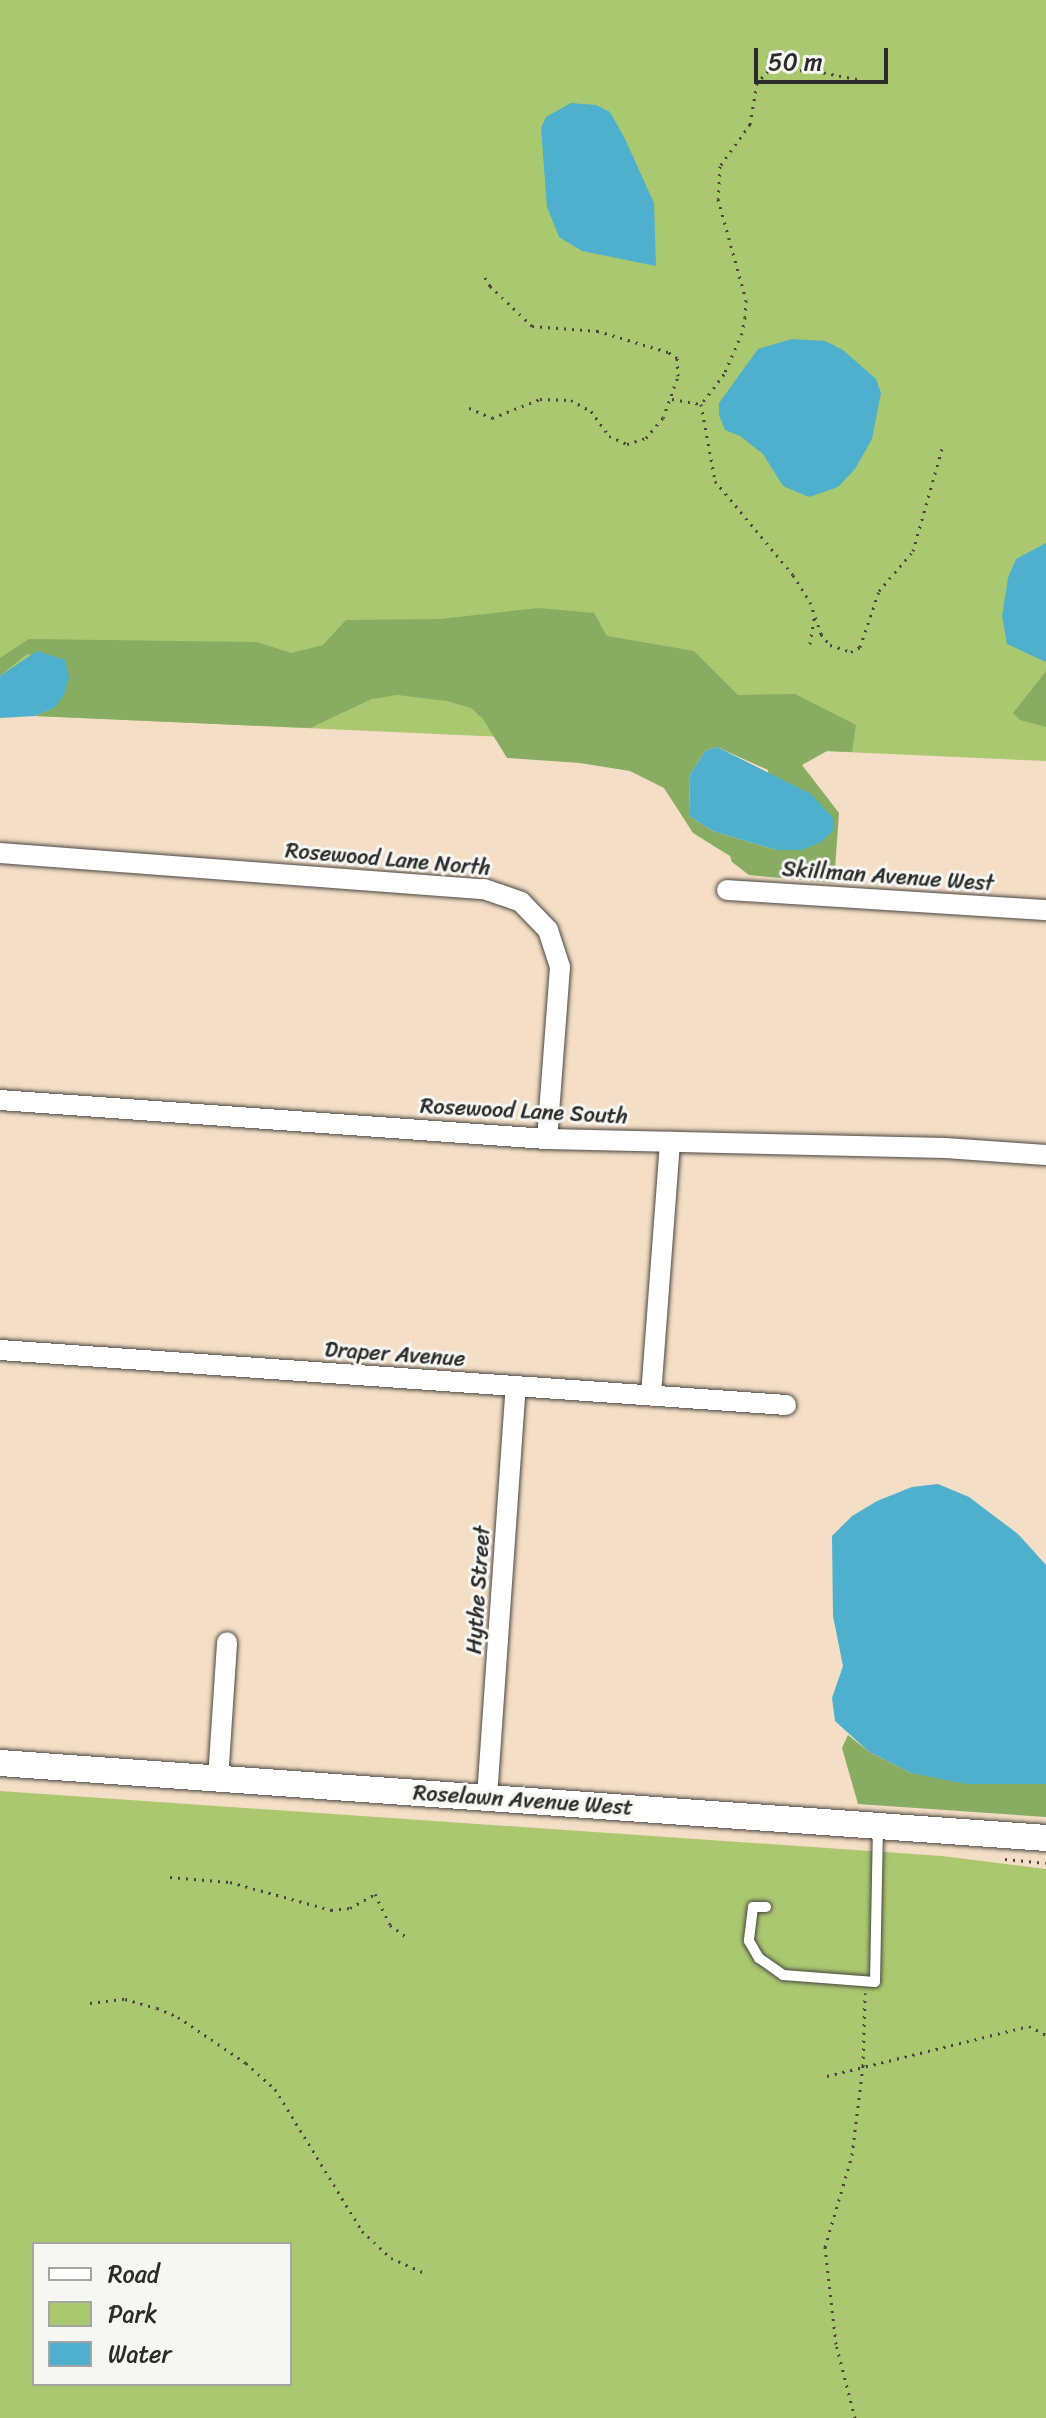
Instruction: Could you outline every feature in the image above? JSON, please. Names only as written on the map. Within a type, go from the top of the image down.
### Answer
[{"type":"street","name":"Rosewood Lane North","points":[[0,853],[484,889],[521,902],[548,930],[560,967],[547,1139]]},
{"type":"street","name":"Skillman Avenue West","points":[[727,890],[1046,910]]},
{"type":"street","name":"Rosewood Lane South","points":[[0,1100],[547,1139],[945,1148],[1046,1155]]},
{"type":"street","points":[[651,1395],[670,1142]]},
{"type":"street","name":"Draper Avenue","points":[[0,1350],[786,1405]]},
{"type":"street","name":"Hythe Street","points":[[487,1797],[516,1386]]},
{"type":"street","points":[[218,1779],[227,1642]]},
{"type":"street","name":"Roselawn Avenue West","points":[[0,1763],[1046,1838]]},
{"type":"lane","points":[[766,1907],[753,1907],[749,1941],[759,1958],[783,1975],[875,1982],[878,1825]]},
{"type":"path","points":[[857,79],[784,68],[768,71],[757,83],[750,124],[728,151],[717,182],[718,199],[746,300],[744,325],[724,374],[701,404],[715,481],[793,575],[830,645],[851,652],[860,647],[879,591],[913,551],[943,445]]},
{"type":"path","points":[[469,408],[492,418],[540,399],[571,400],[591,411],[609,436],[627,444],[646,438],[663,418],[672,399],[679,365],[668,352],[598,331],[532,326],[490,286],[484,276]]},
{"type":"path","points":[[672,399],[701,404]]},
{"type":"path","points":[[810,644],[815,615]]},
{"type":"path","points":[[170,1877],[230,1882],[331,1910],[350,1908],[375,1894],[390,1925],[405,1936]]},
{"type":"path","points":[[855,2418],[836,2344],[825,2247],[852,2155],[863,2066],[865,1982]]},
{"type":"path","points":[[90,2003],[125,1999],[157,2008],[178,2017],[246,2063],[275,2089],[362,2231],[391,2258],[423,2272]]},
{"type":"path","points":[[827,2076],[1029,2026],[1046,2035]]},
{"type":"green space","points":[[0,0],[1046,0],[1046,761],[35,716],[54,708],[0,676]]},
{"type":"green space","points":[[538,608],[594,613],[607,636],[694,651],[738,695],[795,694],[856,725],[852,752],[827,751],[802,765],[839,813],[834,883],[749,875],[732,862],[730,856],[693,833],[664,788],[630,771],[580,763],[507,758],[483,719],[471,708],[447,701],[397,695],[372,699],[310,728],[35,716],[54,708],[65,660],[27,654],[0,676],[0,658],[29,639],[257,642],[291,653],[323,645],[346,620],[440,619]],"holes":[[[717,747],[768,770],[776,850],[713,831],[689,816],[690,775],[705,751]]]},
{"type":"green space","points":[[1046,671],[1046,727],[1020,720],[1013,713]]},
{"type":"green space","points":[[848,1735],[868,1751],[911,1773],[1046,1784],[1046,1817],[858,1804],[842,1748]]},
{"type":"green space","points":[[0,1791],[942,1856],[1046,1869],[1046,2418],[0,2418]]},
{"type":"water","points":[[571,103],[596,105],[610,112],[625,139],[654,203],[656,266],[582,251],[559,237],[547,207],[541,128],[546,117]]},
{"type":"water","points":[[792,339],[825,341],[843,350],[876,379],[881,393],[872,439],[855,469],[838,487],[809,497],[783,486],[763,454],[740,436],[725,430],[719,415],[719,403],[758,349]]},
{"type":"water","points":[[1046,543],[1046,662],[1007,644],[1002,616],[1008,578],[1016,559]]},
{"type":"water","points":[[37,651],[65,660],[69,677],[64,695],[54,708],[35,716],[0,718],[0,676]]},
{"type":"water","points":[[717,747],[811,794],[834,819],[833,831],[821,842],[802,850],[776,850],[713,831],[689,816],[690,775],[705,751]]},
{"type":"water","points":[[938,1484],[969,1497],[1018,1534],[1046,1565],[1046,1784],[966,1784],[911,1773],[868,1751],[835,1721],[832,1698],[843,1666],[833,1616],[832,1536],[852,1516],[877,1501],[912,1487]]}]
